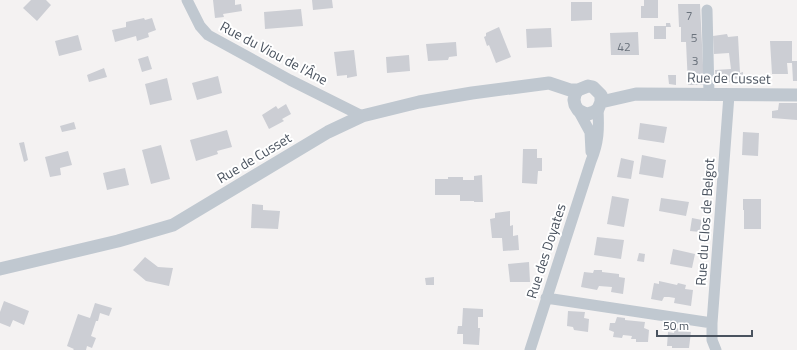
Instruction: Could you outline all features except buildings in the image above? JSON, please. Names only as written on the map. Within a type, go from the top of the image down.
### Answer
[{"type":"street","name":"Rue du Viou de l'Âne","points":[[187,0],[200,26],[208,35],[290,80],[362,116]]},
{"type":"street","points":[[707,10],[709,95]]},
{"type":"street","name":"Rue de Cusset","points":[[0,269],[118,241],[172,225],[328,132],[362,116],[418,102],[549,83],[570,90],[578,90]]},
{"type":"street","name":"Rue de Cusset","points":[[527,86],[551,91],[569,100],[577,107]]},
{"type":"street","points":[[588,86],[599,100],[594,112],[588,114],[584,113],[577,107],[576,94],[578,90],[588,86]]},
{"type":"street","name":"Rue de Cusset","points":[[599,100],[636,94],[661,93],[797,96]]},
{"type":"street","name":"Rue du Clos de Belgot","points":[[716,350],[712,340],[712,323],[729,95]]},
{"type":"street","name":"Rue des Doyates","points":[[530,350],[596,148],[599,100]]},
{"type":"street","name":"Rue des Doyates","points":[[577,107],[590,132],[591,161]]},
{"type":"street","points":[[546,298],[712,323]]}]
